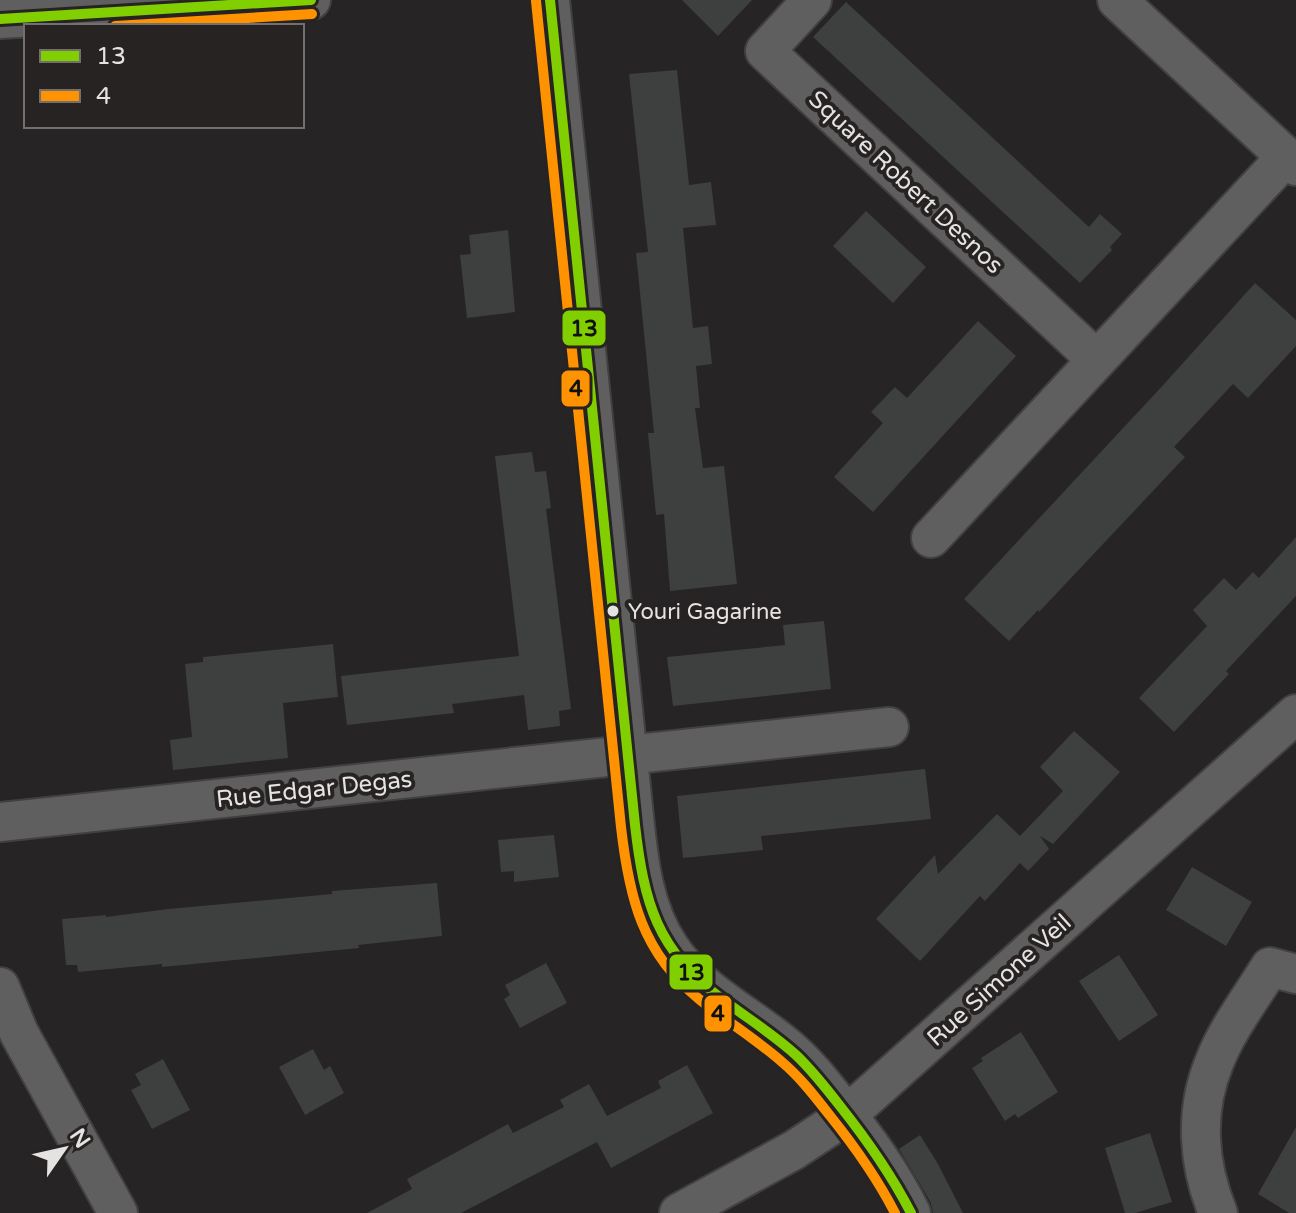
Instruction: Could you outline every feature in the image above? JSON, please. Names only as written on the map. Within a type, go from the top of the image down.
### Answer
[{"type":"street","points":[[0,19],[311,0]]},
{"type":"street","points":[[550,0],[638,859],[643,881],[658,927],[685,968],[802,1060],[875,1152],[911,1213]]},
{"type":"street","name":"Square Robert Desnos","points":[[812,0],[765,51],[1097,360]]},
{"type":"street","points":[[931,538],[1097,360],[1291,161],[1117,0]]},
{"type":"street","name":"Rue Simone Veil","points":[[679,1213],[794,1150],[847,1115],[1296,714]]},
{"type":"street","name":"Rue Edgar Degas","points":[[0,822],[889,727]]},
{"type":"street","points":[[1218,1213],[1205,1178],[1202,1157],[1200,1126],[1208,1079],[1223,1043],[1270,967],[1296,974]]},
{"type":"street","points":[[0,987],[19,1033],[118,1213]]},
{"type":"building","points":[[682,0],[752,0],[718,36]]},
{"type":"building","points":[[846,2],[1089,227],[1100,214],[1122,234],[1110,247],[1112,250],[1080,283],[813,37]]},
{"type":"building","points":[[677,70],[689,185],[711,182],[716,225],[683,228],[693,328],[708,326],[712,364],[696,366],[700,408],[695,408],[703,468],[724,466],[737,584],[670,591],[664,514],[656,515],[648,433],[654,433],[636,253],[648,252],[629,74]]},
{"type":"building","points":[[866,211],[926,267],[893,303],[833,246]]},
{"type":"building","points":[[508,230],[515,312],[467,318],[460,255],[471,254],[469,235]]},
{"type":"building","points":[[1255,283],[1296,320],[1296,346],[1248,398],[1233,384],[1174,447],[1185,457],[1009,641],[964,599]]},
{"type":"building","points":[[978,321],[1016,356],[873,512],[834,477],[883,423],[871,412],[895,387],[907,398]]},
{"type":"building","points":[[532,452],[535,472],[546,471],[551,508],[546,509],[571,709],[559,711],[560,726],[528,730],[524,695],[452,704],[454,713],[347,725],[341,676],[519,656],[495,456]]},
{"type":"building","points":[[1296,537],[1296,596],[1174,732],[1139,698],[1207,626],[1193,610],[1224,578],[1236,590],[1253,572],[1259,578]]},
{"type":"building","points":[[824,621],[831,689],[673,706],[667,657],[785,645],[783,625]]},
{"type":"building","points":[[333,644],[338,697],[283,703],[288,758],[173,770],[170,740],[192,737],[185,664],[203,662],[203,657]]},
{"type":"building","points":[[1074,731],[1120,772],[1053,844],[1040,836],[1049,849],[1028,871],[1020,863],[985,901],[980,896],[920,961],[876,919],[935,855],[938,874],[997,814],[1020,836],[1063,791],[1040,767]]},
{"type":"building","points":[[925,769],[931,819],[761,836],[763,850],[683,858],[677,796]]},
{"type":"building","points":[[554,835],[559,877],[514,882],[514,871],[501,872],[498,840]]},
{"type":"building","points":[[1192,867],[1252,902],[1226,946],[1166,910]]},
{"type":"building","points":[[437,883],[442,936],[358,945],[359,948],[162,967],[162,964],[78,972],[77,965],[66,965],[62,919]]},
{"type":"building","points":[[1119,955],[1158,1015],[1119,1041],[1079,981]]},
{"type":"building","points":[[546,963],[567,1003],[520,1028],[504,999],[510,995],[505,985]]},
{"type":"building","points":[[1021,1032],[1058,1092],[1018,1118],[1015,1114],[1005,1121],[972,1068],[983,1061],[981,1058]]},
{"type":"building","points":[[313,1049],[324,1070],[330,1066],[344,1093],[305,1115],[279,1067]]},
{"type":"building","points":[[163,1059],[190,1110],[152,1129],[131,1090],[141,1085],[135,1074]]},
{"type":"building","points":[[687,1065],[713,1113],[611,1168],[597,1142],[461,1213],[367,1213],[412,1189],[407,1179],[508,1124],[513,1133],[564,1107],[560,1100],[589,1084],[607,1116],[661,1088],[658,1081]]},
{"type":"building","points":[[1296,1127],[1296,1213],[1289,1213],[1258,1194]]},
{"type":"building","points":[[1150,1133],[1172,1202],[1125,1213],[1105,1148]]},
{"type":"building","points":[[920,1135],[963,1213],[933,1213],[931,1203],[899,1149]]},
{"type":"transit line","name":"13","points":[[0,19],[311,0]]},
{"type":"transit line","name":"13","points":[[550,0],[635,825],[649,902],[668,943],[682,963],[722,999],[787,1047],[819,1079],[878,1158],[911,1213]]},
{"type":"transit line","name":"4","points":[[536,1],[621,827],[634,900],[651,943],[664,963],[699,999],[772,1054],[802,1081],[857,1151],[895,1213]]},
{"type":"transit line","name":"4","points":[[148,24],[312,14]]},
{"type":"place","name":"Youri Gagarine","points":[[613,611]]}]
